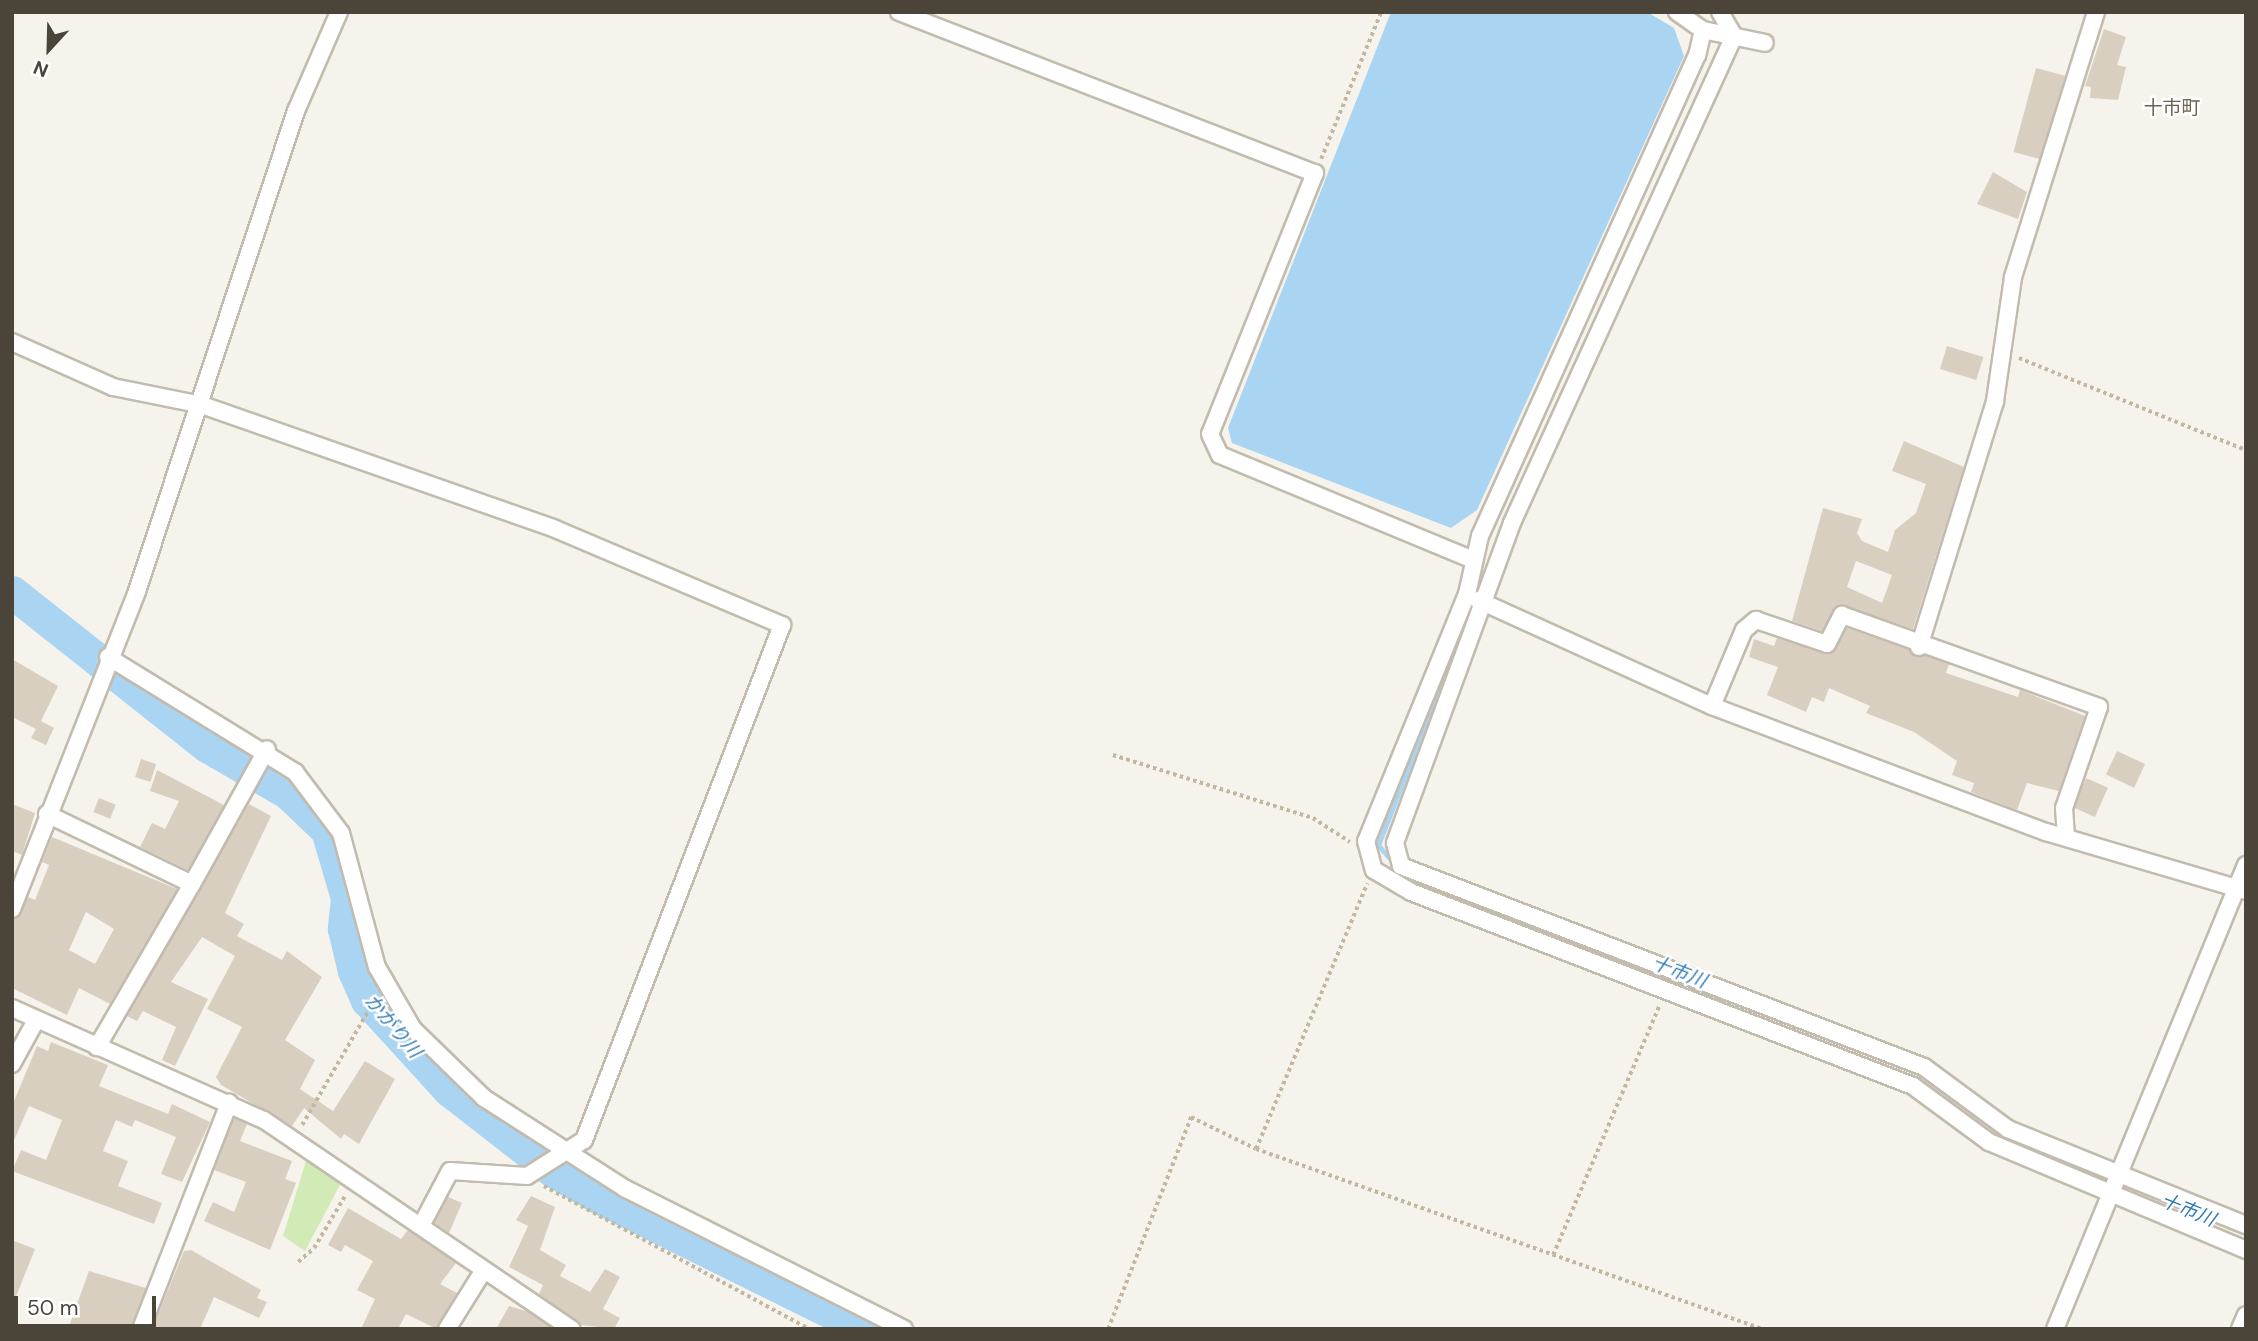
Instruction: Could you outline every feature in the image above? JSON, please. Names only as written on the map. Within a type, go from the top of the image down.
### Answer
[{"type":"street","points":[[12,909],[202,405],[296,111],[339,12]]},
{"type":"street","points":[[899,12],[1315,173],[1210,434],[1220,455],[1474,560]]},
{"type":"street","points":[[1678,12],[1703,30],[1733,39],[1765,43]]},
{"type":"street","points":[[1720,12],[1733,39]]},
{"type":"street","points":[[1919,647],[1995,401],[2013,277],[2096,12]]},
{"type":"street","points":[[1703,30],[1474,560],[1467,594],[1366,841],[1372,863],[1411,892],[1666,988],[1913,1086],[1989,1142],[2115,1192],[2246,1250]]},
{"type":"street","points":[[1733,39],[1512,523],[1485,604],[1395,843],[1401,866],[1924,1067],[2008,1129],[2246,1225]]},
{"type":"street","points":[[12,342],[113,387],[202,405],[553,528],[782,625],[599,1111],[570,1152],[527,1176],[450,1171],[422,1224]]},
{"type":"street","points":[[1467,594],[1712,706],[2046,832],[2066,834],[2241,889]]},
{"type":"street","points":[[1712,706],[1744,630],[1756,620],[1827,644],[1842,615],[1919,647],[2099,707],[2064,808],[2066,834]]},
{"type":"street","points":[[108,657],[121,671],[267,749],[295,772],[341,833],[377,967],[413,1029],[484,1098],[626,1189],[876,1322],[904,1329]]},
{"type":"street","points":[[97,1047],[267,749]]},
{"type":"street","points":[[47,814],[192,884]]},
{"type":"street","points":[[2055,1329],[2241,889],[2246,865]]},
{"type":"street","points":[[12,1008],[35,1022],[229,1104],[293,1139],[422,1224],[548,1322],[572,1329]]},
{"type":"street","points":[[12,1064],[35,1022]]},
{"type":"street","points":[[141,1329],[229,1104]]},
{"type":"street","points":[[447,1329],[482,1273]]},
{"type":"street","points":[[2240,1329],[2246,1315]]},
{"type":"path","points":[[1315,173],[1381,12]]},
{"type":"path","points":[[2004,352],[2246,450]]},
{"type":"path","points":[[1113,755],[1313,818],[1372,863],[1346,920],[1256,1149]]},
{"type":"path","points":[[1553,1255],[1666,988]]},
{"type":"path","points":[[293,1139],[368,1014]]},
{"type":"path","points":[[1108,1329],[1191,1117],[1256,1149],[1762,1329]]},
{"type":"path","points":[[527,1176],[810,1329]]},
{"type":"path","points":[[298,1262],[314,1248],[354,1181]]},
{"type":"green space","points":[[307,1158],[341,1183],[305,1251],[283,1236]]},
{"type":"water","points":[[1391,12],[1647,12],[1674,28],[1684,56],[1477,510],[1451,528],[1232,443],[1228,428]]},
{"type":"building","points":[[2104,29],[2126,37],[2117,65],[2126,67],[2118,100],[2090,98],[2091,87],[2085,86]]},
{"type":"building","points":[[2036,68],[2065,76],[2042,160],[2013,152]]},
{"type":"building","points":[[1993,172],[2027,192],[2018,219],[1977,204]]},
{"type":"building","points":[[1947,346],[1983,357],[1976,380],[1940,369]]},
{"type":"building","points":[[1904,441],[1964,467],[1913,629],[1841,605],[1822,631],[1792,621],[1823,508],[1862,519],[1857,533],[1862,541],[1888,552],[1895,530],[1916,513],[1926,484],[1892,471]],"holes":[[[1856,561],[1892,575],[1882,603],[1847,587]]]},
{"type":"building","points":[[1847,628],[1949,664],[1946,673],[2018,697],[2020,690],[2085,716],[2059,791],[2027,783],[2017,810],[1971,792],[1974,783],[1952,775],[1957,761],[1914,732],[1866,713],[1870,706],[1829,688],[1824,702],[1812,697],[1806,712],[1767,695],[1778,667],[1749,657],[1754,639],[1774,646],[1777,638],[1828,654]]},
{"type":"building","points":[[12,659],[58,686],[41,721],[54,728],[46,745],[31,738],[36,729],[12,717]]},
{"type":"building","points":[[2117,751],[2145,764],[2134,788],[2106,775]]},
{"type":"building","points":[[141,759],[156,764],[150,782],[135,777]]},
{"type":"building","points":[[157,770],[224,805],[188,870],[140,847],[152,823],[165,829],[179,801],[150,791]]},
{"type":"building","points":[[2086,778],[2108,788],[2095,817],[2073,807]]},
{"type":"building","points":[[99,798],[116,805],[110,819],[93,812]]},
{"type":"building","points":[[12,804],[35,813],[22,855],[12,851]]},
{"type":"building","points":[[249,804],[271,816],[225,913],[244,924],[237,936],[282,960],[287,951],[322,977],[285,1040],[315,1060],[300,1089],[333,1111],[365,1061],[395,1079],[359,1144],[344,1134],[341,1139],[304,1108],[292,1126],[221,1085],[216,1077],[242,1027],[207,1009],[235,956],[202,937],[171,982],[208,999],[175,1066],[162,1060],[176,1027],[143,1011],[137,1021],[127,1016]]},
{"type":"building","points":[[52,837],[177,889],[110,1004],[79,988],[67,1015],[12,988],[12,921],[28,897],[35,900],[49,865],[42,862]],"holes":[[[86,912],[114,929],[95,964],[69,950]]]},
{"type":"building","points":[[51,1042],[108,1065],[99,1086],[168,1114],[172,1104],[210,1122],[182,1182],[161,1174],[176,1137],[135,1120],[132,1127],[116,1120],[103,1151],[128,1161],[118,1186],[162,1203],[154,1224],[12,1171],[21,1150],[46,1160],[62,1120],[29,1106],[12,1145],[12,1106],[37,1046],[48,1051]]},
{"type":"building","points":[[234,1118],[247,1124],[240,1141],[292,1161],[285,1179],[296,1183],[270,1250],[204,1221],[213,1202],[234,1212],[246,1182],[214,1170]]},
{"type":"building","points":[[531,1196],[555,1207],[540,1250],[566,1265],[560,1276],[590,1292],[605,1269],[620,1277],[603,1309],[620,1318],[614,1329],[582,1325],[539,1294],[543,1285],[509,1267],[528,1226],[516,1220]]},
{"type":"building","points":[[448,1197],[462,1203],[449,1233],[434,1223]]},
{"type":"building","points":[[348,1208],[401,1239],[408,1230],[456,1263],[440,1284],[457,1293],[437,1329],[406,1314],[398,1329],[361,1329],[375,1299],[357,1290],[373,1261],[345,1245],[341,1252],[328,1245]]},
{"type":"building","points":[[12,1240],[35,1249],[13,1304],[12,1304]]},
{"type":"building","points":[[191,1250],[261,1290],[257,1298],[267,1302],[259,1318],[214,1297],[200,1329],[152,1329],[184,1251]]},
{"type":"building","points":[[89,1271],[146,1288],[131,1329],[68,1329]]},
{"type":"building","points":[[509,1306],[529,1312],[553,1329],[496,1329]]},
{"type":"waterway","name":"十市川","points":[[1395,864],[1378,845],[1488,565]]},
{"type":"waterway","name":"かがり川","points":[[12,592],[207,746],[288,793],[327,830],[347,898],[344,929],[354,971],[367,1000],[449,1090],[553,1171],[598,1197],[865,1329]]},
{"type":"waterway","name":"十市川","points":[[2229,1227],[2246,1233]]},
{"type":"district","name":"十市町","points":[[2172,108]]}]
